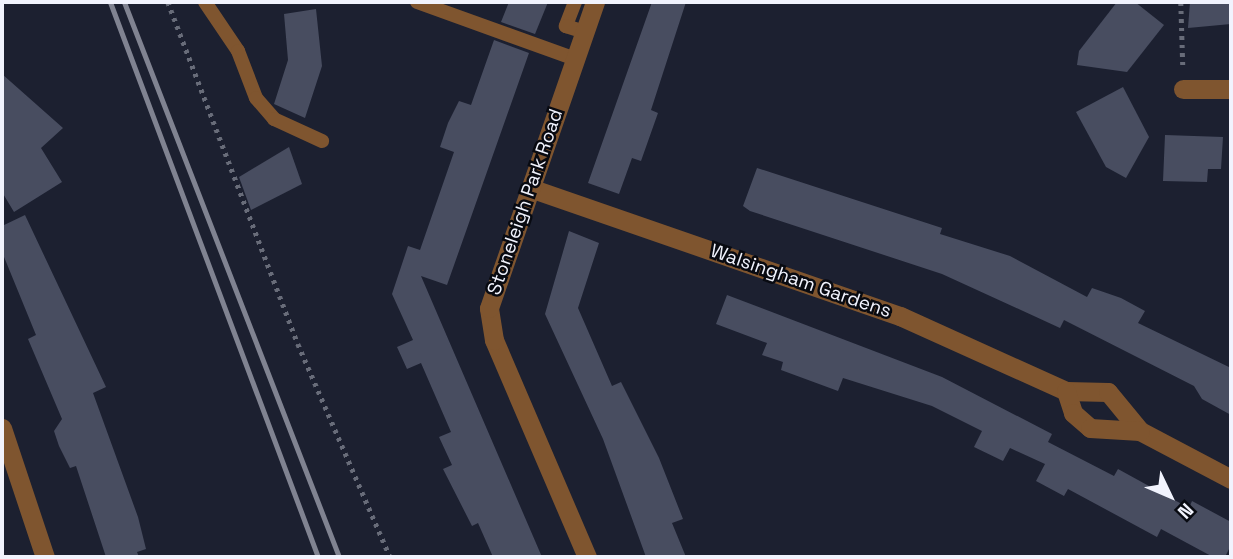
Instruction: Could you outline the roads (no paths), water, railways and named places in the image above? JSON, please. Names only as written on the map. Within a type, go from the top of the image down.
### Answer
[{"type":"street","name":"Stoneleigh Park Road","points":[[587,557],[489,321],[492,294],[595,2]]},
{"type":"street","points":[[1183,89],[1231,89]]},
{"type":"street","name":"Walsingham Gardens","points":[[530,188],[900,316],[1066,391],[1108,391],[1140,431],[1231,479]]},
{"type":"street","name":"Walsingham Gardens","points":[[1066,391],[1073,413],[1090,428],[1140,431]]},
{"type":"street","points":[[2,428],[45,557]]},
{"type":"lane","points":[[417,2],[448,5],[575,59]]},
{"type":"lane","points":[[575,2],[566,26],[584,32]]},
{"type":"lane","points":[[213,4],[238,51],[256,98],[274,119],[322,141]]},
{"type":"railway","points":[[110,2],[318,557]]},
{"type":"railway","points":[[124,2],[339,557]]}]
